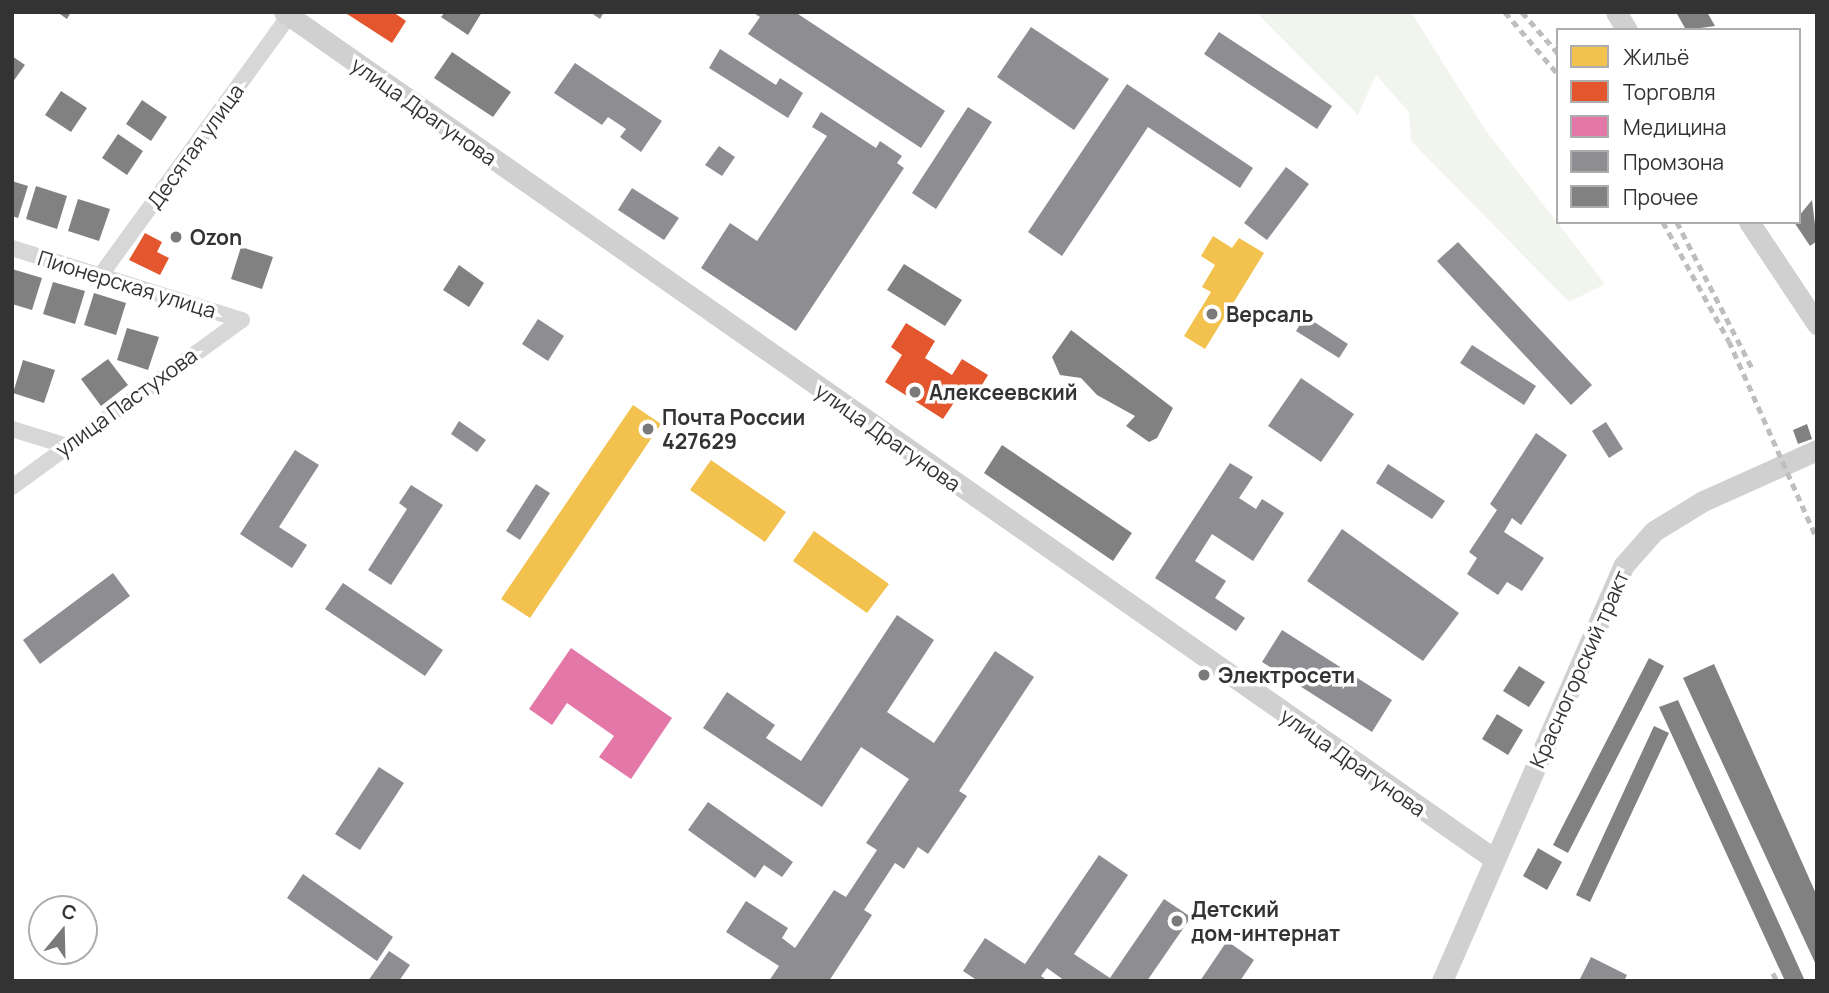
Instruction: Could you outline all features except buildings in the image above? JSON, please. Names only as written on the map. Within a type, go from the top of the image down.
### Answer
[{"type":"main road","points":[[1616,12],[1626,28]]},
{"type":"main road","name":"улица Драгунова","points":[[286,14],[1494,859]]},
{"type":"main road","points":[[1750,224],[1817,324]]},
{"type":"main road","name":"Красногорский тракт","points":[[1442,981],[1624,565],[1654,531],[1693,507],[1817,450]]},
{"type":"street","name":"Десятая улица","points":[[100,276],[286,14]]},
{"type":"street","name":"Пионерская улица","points":[[12,248],[242,320]]},
{"type":"street","name":"улица Пастухова","points":[[12,487],[65,445],[242,320]]},
{"type":"street","points":[[12,429],[65,445]]},
{"type":"shaded area","points":[[1256,12],[1411,12],[1486,131],[1605,284],[1569,302],[1411,141],[1409,112],[1376,75],[1358,115]]},
{"type":"railway","points":[[1505,12],[1556,72]]},
{"type":"railway","points":[[1522,12],[1556,51]]},
{"type":"railway","points":[[1664,224],[1729,341],[1817,539]]},
{"type":"railway","points":[[1678,224],[1752,368]]},
{"type":"railway","points":[[1773,973],[1777,981]]},
{"type":"place","name":"Ozon","points":[[176,237]]},
{"type":"place","name":"Версаль","points":[[1212,314]]},
{"type":"place","name":"Алексеевский","points":[[915,392]]},
{"type":"place","name":"Почта России 427629","points":[[648,429]]},
{"type":"place","name":"Электросети","points":[[1204,675]]},
{"type":"place","name":"Детский дом-интернат","points":[[1177,921]]}]
